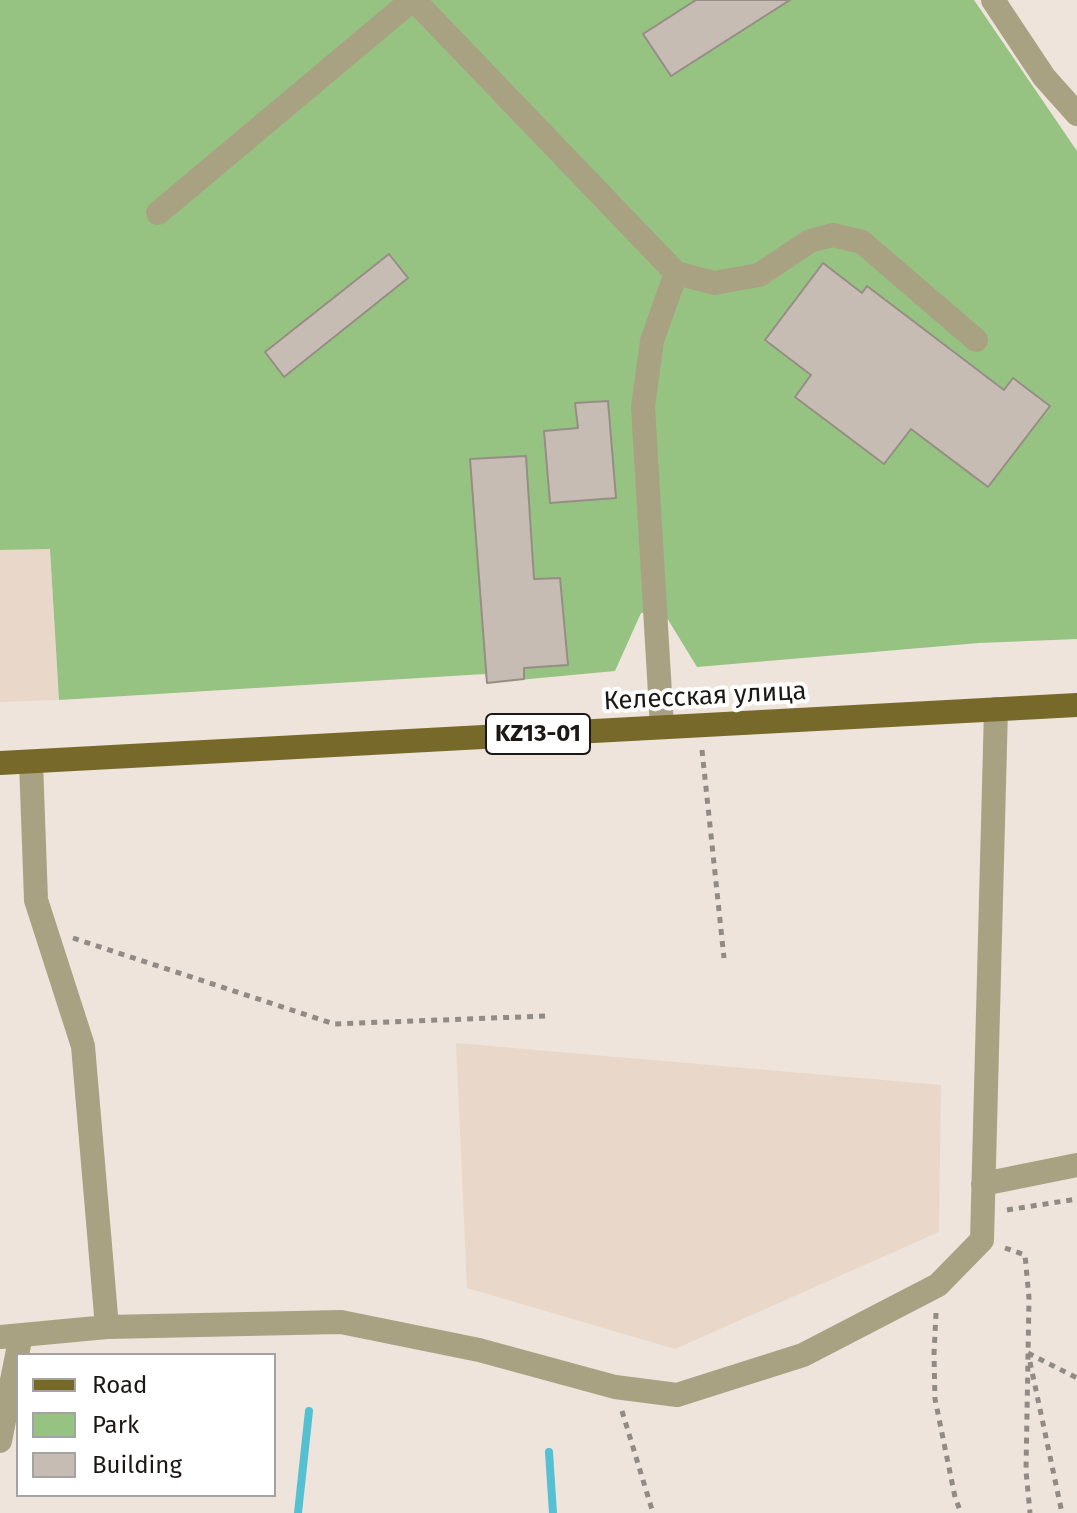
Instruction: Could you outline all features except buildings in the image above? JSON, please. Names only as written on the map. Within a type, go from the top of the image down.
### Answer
[{"type":"main road","name":"Келесская улица","points":[[0,763],[1077,705]]},
{"type":"street","points":[[158,213],[413,0],[676,273],[714,283],[759,275],[810,241],[833,235],[862,242],[976,340]]},
{"type":"street","points":[[993,0],[1044,77],[1077,114]]},
{"type":"street","points":[[662,727],[643,407],[652,341],[676,273]]},
{"type":"street","points":[[0,1441],[11,1336],[107,1327],[341,1322],[479,1350],[615,1387],[677,1395],[803,1355],[938,1285],[982,1240],[996,709]]},
{"type":"street","points":[[31,762],[36,900],[83,1046],[107,1327]]},
{"type":"street","points":[[983,1184],[1077,1165]]},
{"type":"path","points":[[699,725],[724,958]]},
{"type":"path","points":[[46,929],[334,1024],[546,1016]]},
{"type":"path","points":[[982,1214],[1077,1199]]},
{"type":"path","points":[[982,1240],[1025,1255],[1029,1298],[1026,1471],[1030,1513]]},
{"type":"path","points":[[938,1285],[935,1399],[961,1513]]},
{"type":"path","points":[[1028,1353],[1077,1378]]},
{"type":"path","points":[[1028,1353],[1062,1513]]},
{"type":"path","points":[[615,1387],[653,1513]]},
{"type":"shaded area","points":[[50,548],[59,700],[0,702],[0,550]]},
{"type":"shaded area","points":[[456,1043],[941,1085],[939,1232],[675,1349],[467,1288]]},
{"type":"green space","points":[[0,0],[974,0],[1077,151],[1077,639],[979,643],[697,667],[664,613],[641,613],[615,671],[487,683],[485,674],[59,700],[50,549],[0,550]]},
{"type":"waterway","points":[[298,1513],[309,1411]]},
{"type":"waterway","points":[[549,1452],[553,1513]]}]
